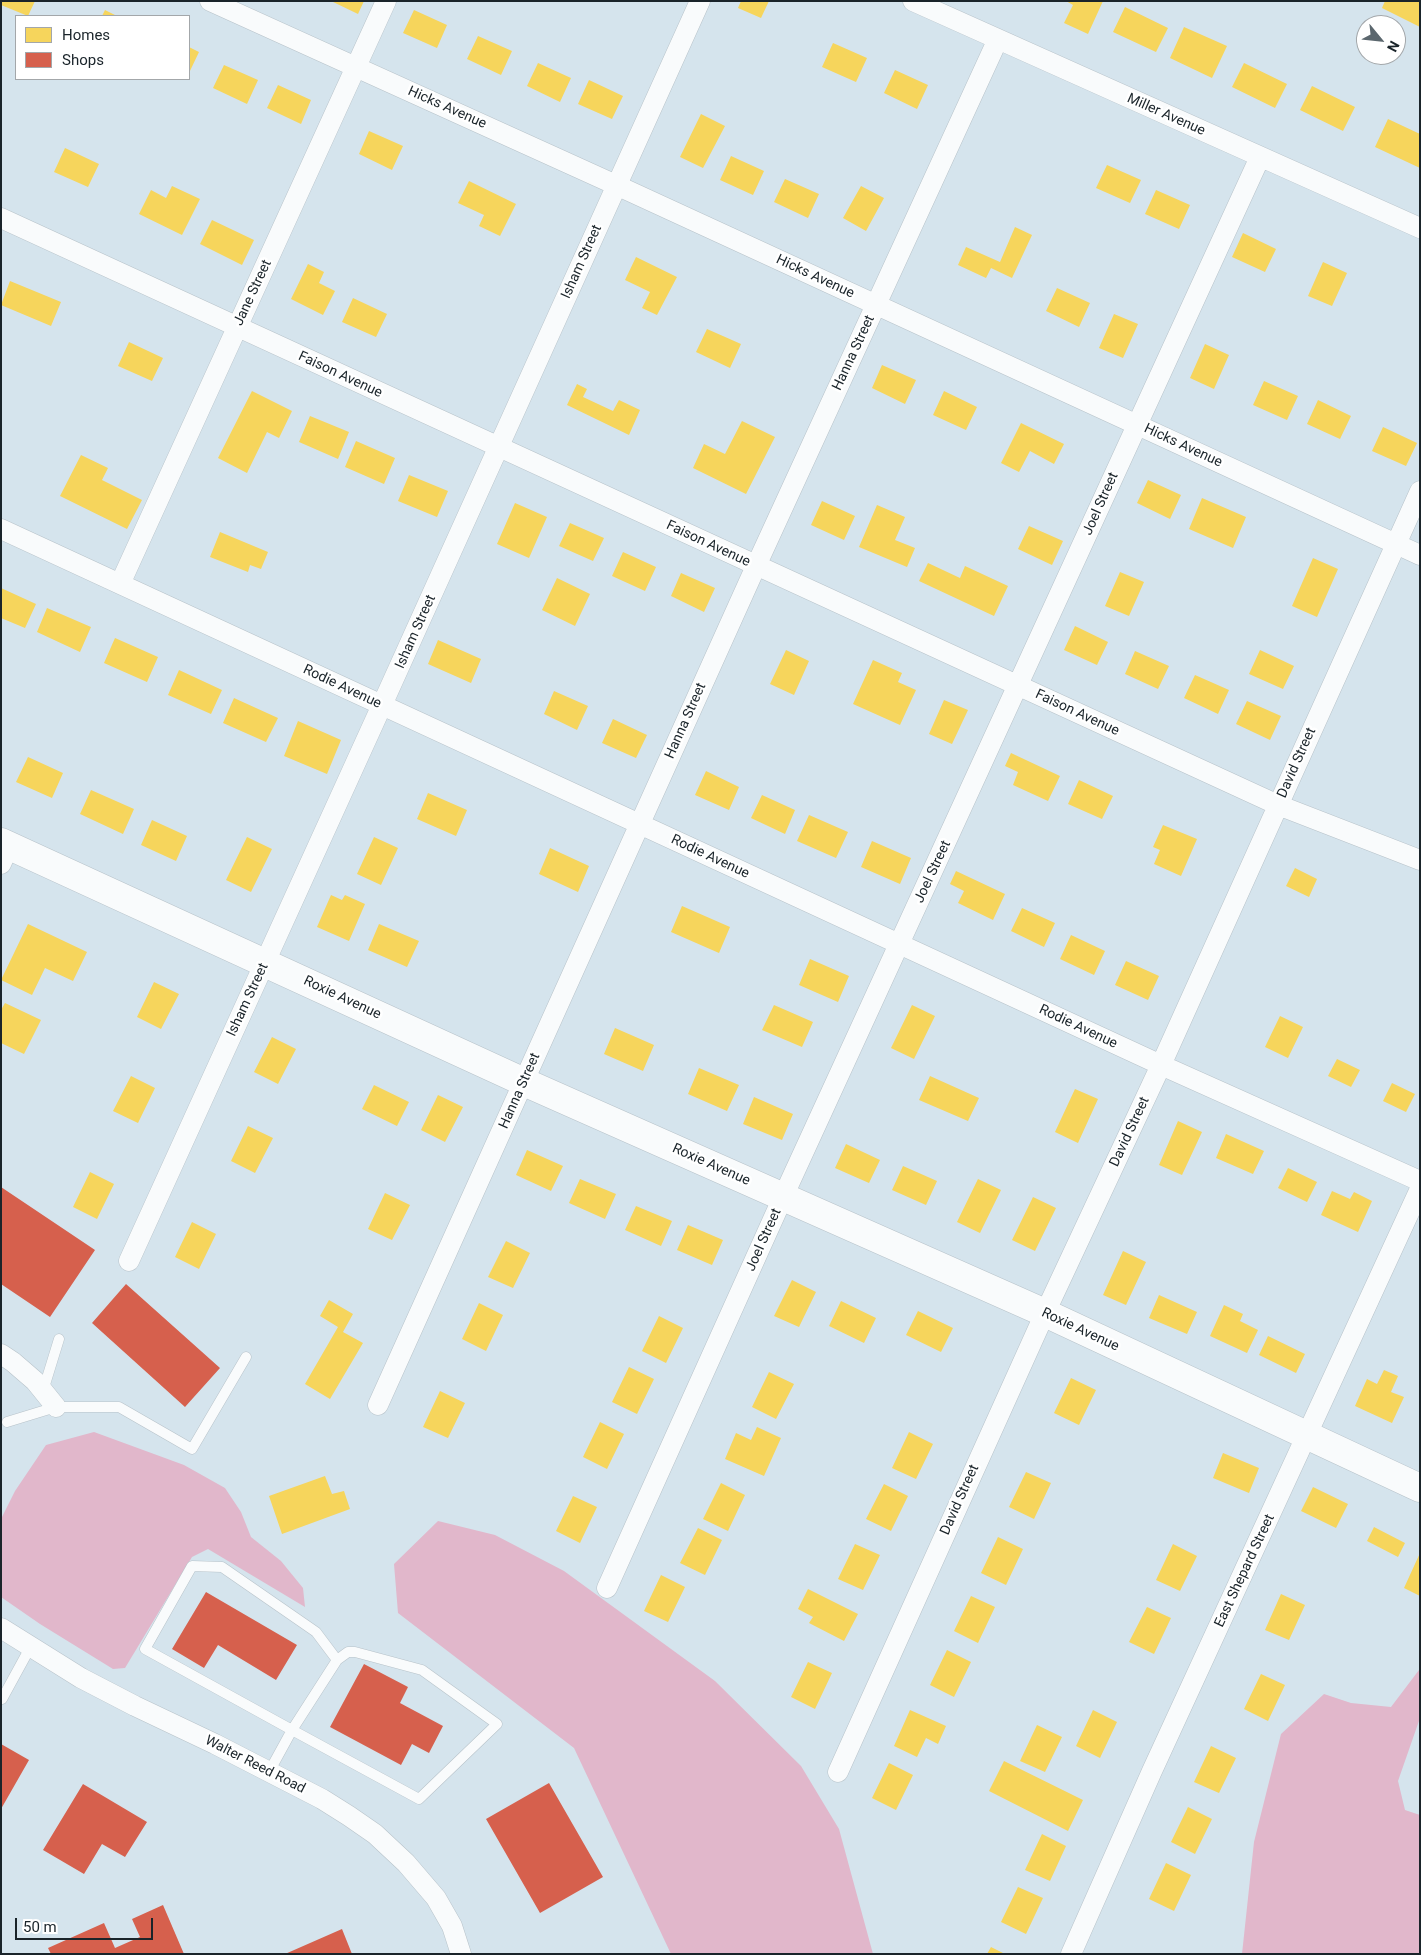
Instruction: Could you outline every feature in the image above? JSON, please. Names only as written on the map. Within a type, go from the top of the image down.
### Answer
[{"type":"street","name":"Hicks Avenue","points":[[210,1],[616,185],[1420,555]]},
{"type":"street","name":"Jane Street","points":[[120,584],[386,1]]},
{"type":"street","name":"Isham Street","points":[[128,1261],[499,448],[700,1]]},
{"type":"street","name":"Miller Avenue","points":[[913,1],[1420,228]]},
{"type":"street","name":"Hanna Street","points":[[378,1405],[756,566],[998,39]]},
{"type":"street","name":"Joel Street","points":[[608,1588],[783,1197],[1019,686],[1260,156]]},
{"type":"street","name":"Faison Avenue","points":[[1,218],[1278,805],[1420,860]]},
{"type":"street","name":"David Street","points":[[838,1772],[1045,1313],[1161,1065],[1420,491]]},
{"type":"street","name":"Rodie Avenue","points":[[1,529],[1161,1065],[1420,1181]]},
{"type":"street","name":"Roxie Avenue","points":[[4,851],[265,963],[524,1082],[1045,1313],[1420,1488]]},
{"type":"street","name":"East Shepard Street","points":[[1071,1954],[1161,1752],[1420,1189]]},
{"type":"street","points":[[1,1354],[35,1381],[56,1407]]},
{"type":"street","name":"Walter Reed Road","points":[[1,1628],[81,1678],[269,1772],[349,1816],[375,1834],[406,1863],[436,1898],[452,1926],[461,1954]]},
{"type":"lane","points":[[43,1391],[59,1339]]},
{"type":"lane","points":[[6,1422],[56,1407],[119,1407],[192,1449],[246,1357]]},
{"type":"lane","points":[[269,1772],[292,1730],[338,1660],[348,1652],[356,1652],[422,1670],[496,1724],[419,1799],[292,1730],[145,1649],[192,1566],[222,1567],[316,1632],[338,1660]]},
{"type":"lane","points":[[2,1699],[31,1646]]},
{"type":"shaded area","points":[[94,1432],[184,1465],[225,1488],[241,1512],[251,1537],[281,1561],[303,1588],[305,1607],[208,1549],[192,1557],[125,1668],[113,1669],[40,1624],[1,1597],[1,1519],[15,1491],[46,1445]]},
{"type":"shaded area","points":[[438,1521],[495,1535],[564,1571],[715,1681],[801,1766],[839,1829],[873,1954],[671,1954],[574,1748],[398,1613],[394,1564]]},
{"type":"shaded area","points":[[1419,1670],[1420,1718],[1398,1781],[1405,1810],[1420,1815],[1420,1954],[1242,1954],[1254,1842],[1281,1734],[1324,1694],[1351,1703],[1391,1707]]},
{"type":"building: Homes","points":[[1,1],[35,1],[28,15],[1,5]]},
{"type":"building: Homes","points":[[331,1],[364,1],[358,14]]},
{"type":"building: Homes","points":[[741,1],[769,1],[761,18],[738,8]]},
{"type":"building: Homes","points":[[1066,1],[1103,1],[1088,34],[1064,23],[1073,5]]},
{"type":"building: Homes","points":[[1385,1],[1420,1],[1420,27],[1406,20],[1406,15],[1396,15],[1382,8]]},
{"type":"building: Homes","points":[[1125,7],[1168,28],[1156,52],[1113,32]]},
{"type":"building: Homes","points":[[105,10],[115,15],[102,15]]},
{"type":"building: Homes","points":[[414,10],[447,25],[437,48],[403,33]]},
{"type":"building: Homes","points":[[1184,27],[1227,46],[1212,78],[1170,58]]},
{"type":"building: Homes","points":[[478,36],[512,51],[501,75],[467,59]]},
{"type":"building: Homes","points":[[833,43],[867,58],[856,82],[822,67]]},
{"type":"building: Homes","points":[[190,48],[199,52],[190,71]]},
{"type":"building: Homes","points":[[538,63],[571,78],[560,102],[527,86]]},
{"type":"building: Homes","points":[[1244,63],[1287,84],[1275,108],[1232,87]]},
{"type":"building: Homes","points":[[224,65],[258,80],[247,104],[213,88]]},
{"type":"building: Homes","points":[[895,70],[928,85],[917,109],[884,93]]},
{"type":"building: Homes","points":[[589,80],[623,96],[612,119],[578,104]]},
{"type":"building: Homes","points":[[278,85],[311,100],[301,124],[267,108]]},
{"type":"building: Homes","points":[[1312,86],[1355,107],[1343,131],[1300,110]]},
{"type":"building: Homes","points":[[701,114],[725,126],[703,168],[680,157]]},
{"type":"building: Homes","points":[[1388,119],[1420,134],[1420,168],[1375,147]]},
{"type":"building: Homes","points":[[369,131],[403,146],[392,170],[359,154]]},
{"type":"building: Homes","points":[[65,148],[99,164],[88,187],[54,172]]},
{"type":"building: Homes","points":[[731,156],[764,171],[753,195],[720,180]]},
{"type":"building: Homes","points":[[1107,165],[1141,180],[1130,203],[1096,188]]},
{"type":"building: Homes","points":[[785,179],[819,194],[808,218],[774,202]]},
{"type":"building: Homes","points":[[469,181],[516,204],[500,236],[479,226],[484,215],[458,203]]},
{"type":"building: Homes","points":[[172,186],[200,199],[182,235],[139,214],[151,190],[166,198]]},
{"type":"building: Homes","points":[[861,186],[884,198],[866,231],[843,218]]},
{"type":"building: Homes","points":[[1156,190],[1190,205],[1179,229],[1145,214]]},
{"type":"building: Homes","points":[[212,220],[254,240],[242,265],[200,244]]},
{"type":"building: Homes","points":[[1015,227],[1032,235],[1012,278],[991,268],[986,278],[958,265],[966,247],[1000,262]]},
{"type":"building: Homes","points":[[1243,233],[1276,249],[1265,272],[1232,257]]},
{"type":"building: Homes","points":[[636,257],[677,277],[657,315],[642,308],[650,292],[625,280]]},
{"type":"building: Homes","points":[[1323,262],[1347,273],[1332,306],[1308,296]]},
{"type":"building: Homes","points":[[308,264],[324,272],[319,283],[335,291],[323,315],[291,299]]},
{"type":"building: Homes","points":[[10,281],[61,302],[51,326],[1,305]]},
{"type":"building: Homes","points":[[1057,288],[1090,303],[1079,327],[1046,311]]},
{"type":"building: Homes","points":[[353,298],[387,314],[376,337],[342,322]]},
{"type":"building: Homes","points":[[1114,314],[1138,324],[1123,358],[1099,348]]},
{"type":"building: Homes","points":[[707,329],[741,344],[730,368],[696,352]]},
{"type":"building: Homes","points":[[129,342],[163,358],[152,381],[118,366]]},
{"type":"building: Homes","points":[[1205,344],[1229,355],[1214,389],[1190,378]]},
{"type":"building: Homes","points":[[882,365],[916,380],[905,404],[872,388]]},
{"type":"building: Homes","points":[[1264,381],[1298,396],[1287,420],[1253,405]]},
{"type":"building: Homes","points":[[577,384],[587,389],[583,397],[613,411],[619,400],[640,410],[629,435],[567,405]]},
{"type":"building: Homes","points":[[252,391],[292,411],[279,438],[267,432],[247,473],[218,458]]},
{"type":"building: Homes","points":[[944,391],[977,407],[966,430],[933,415]]},
{"type":"building: Homes","points":[[1318,400],[1351,416],[1340,439],[1307,424]]},
{"type":"building: Homes","points":[[310,416],[349,432],[338,459],[299,442]]},
{"type":"building: Homes","points":[[742,421],[775,437],[746,494],[693,468],[704,444],[725,454]]},
{"type":"building: Homes","points":[[1021,423],[1064,444],[1054,464],[1030,451],[1019,472],[1001,463]]},
{"type":"building: Homes","points":[[1383,427],[1417,443],[1406,466],[1372,451]]},
{"type":"building: Homes","points":[[356,441],[395,458],[384,484],[345,467]]},
{"type":"building: Homes","points":[[81,455],[108,468],[102,480],[142,500],[127,529],[60,496]]},
{"type":"building: Homes","points":[[409,475],[448,491],[437,517],[398,501]]},
{"type":"building: Homes","points":[[1148,480],[1181,495],[1170,519],[1137,503]]},
{"type":"building: Homes","points":[[1202,498],[1246,517],[1233,548],[1189,529]]},
{"type":"building: Homes","points":[[822,501],[855,516],[844,540],[811,525]]},
{"type":"building: Homes","points":[[515,503],[547,517],[529,558],[497,544]]},
{"type":"building: Homes","points":[[877,505],[905,517],[895,540],[915,548],[907,567],[859,547]]},
{"type":"building: Homes","points":[[570,523],[604,538],[593,561],[559,546]]},
{"type":"building: Homes","points":[[1029,526],[1063,541],[1052,565],[1018,549]]},
{"type":"building: Homes","points":[[220,532],[268,552],[261,569],[250,565],[248,572],[210,557]]},
{"type":"building: Homes","points":[[623,552],[656,567],[645,591],[612,576]]},
{"type":"building: Homes","points":[[1313,558],[1338,569],[1317,617],[1292,606]]},
{"type":"building: Homes","points":[[928,563],[960,578],[965,566],[1008,586],[994,616],[919,581]]},
{"type":"building: Homes","points":[[1120,572],[1144,582],[1129,616],[1105,606]]},
{"type":"building: Homes","points":[[681,573],[715,588],[704,612],[671,596]]},
{"type":"building: Homes","points":[[557,578],[590,594],[575,626],[542,610]]},
{"type":"building: Homes","points":[[1,588],[36,604],[25,628],[1,618]]},
{"type":"building: Homes","points":[[47,608],[91,627],[80,652],[37,632]]},
{"type":"building: Homes","points":[[1075,626],[1108,642],[1097,665],[1064,650]]},
{"type":"building: Homes","points":[[115,638],[158,657],[147,682],[104,663]]},
{"type":"building: Homes","points":[[438,640],[481,659],[471,683],[428,664]]},
{"type":"building: Homes","points":[[786,650],[809,661],[794,695],[770,684]]},
{"type":"building: Homes","points":[[1260,650],[1294,666],[1283,689],[1249,674]]},
{"type":"building: Homes","points":[[1135,651],[1169,666],[1158,689],[1125,674]]},
{"type":"building: Homes","points":[[873,660],[902,673],[898,682],[916,690],[900,725],[853,704]]},
{"type":"building: Homes","points":[[179,670],[222,690],[211,714],[168,695]]},
{"type":"building: Homes","points":[[1195,675],[1229,690],[1218,714],[1184,698]]},
{"type":"building: Homes","points":[[554,691],[588,706],[577,730],[544,714]]},
{"type":"building: Homes","points":[[234,698],[278,718],[266,742],[223,723]]},
{"type":"building: Homes","points":[[944,700],[968,710],[952,744],[929,734]]},
{"type":"building: Homes","points":[[1247,701],[1281,716],[1270,740],[1236,724]]},
{"type":"building: Homes","points":[[613,719],[647,735],[636,758],[602,743]]},
{"type":"building: Homes","points":[[298,721],[341,740],[327,774],[284,756]]},
{"type":"building: Homes","points":[[1011,753],[1060,776],[1048,801],[1013,785],[1018,772],[1005,766]]},
{"type":"building: Homes","points":[[28,757],[63,773],[52,798],[16,782]]},
{"type":"building: Homes","points":[[706,771],[739,787],[729,810],[695,795]]},
{"type":"building: Homes","points":[[1079,780],[1113,796],[1102,819],[1068,804]]},
{"type":"building: Homes","points":[[91,790],[134,809],[123,834],[80,814]]},
{"type":"building: Homes","points":[[428,793],[467,810],[456,836],[417,819]]},
{"type":"building: Homes","points":[[762,795],[795,810],[785,834],[751,818]]},
{"type":"building: Homes","points":[[809,815],[848,832],[836,858],[797,841]]},
{"type":"building: Homes","points":[[152,820],[187,836],[176,861],[141,845]]},
{"type":"building: Homes","points":[[1163,825],[1197,839],[1181,876],[1154,864],[1160,850],[1153,847]]},
{"type":"building: Homes","points":[[247,837],[272,849],[251,892],[226,880]]},
{"type":"building: Homes","points":[[374,837],[398,848],[381,885],[357,874]]},
{"type":"building: Homes","points":[[872,841],[911,858],[900,884],[861,867]]},
{"type":"building: Homes","points":[[550,848],[589,866],[578,892],[539,874]]},
{"type":"building: Homes","points":[[1295,868],[1317,879],[1309,897],[1286,886]]},
{"type":"building: Homes","points":[[956,871],[1005,894],[993,920],[958,903],[964,891],[950,884]]},
{"type":"building: Homes","points":[[331,895],[342,900],[345,895],[365,904],[349,941],[317,927]]},
{"type":"building: Homes","points":[[682,906],[730,927],[719,953],[671,932]]},
{"type":"building: Homes","points":[[1022,908],[1055,923],[1044,947],[1011,931]]},
{"type":"building: Homes","points":[[28,924],[87,952],[73,981],[45,968],[32,995],[1,980]]},
{"type":"building: Homes","points":[[379,924],[419,941],[407,967],[368,950]]},
{"type":"building: Homes","points":[[1071,935],[1105,951],[1094,975],[1060,959]]},
{"type":"building: Homes","points":[[810,959],[849,976],[838,1002],[799,985]]},
{"type":"building: Homes","points":[[1126,961],[1159,976],[1148,1000],[1115,985]]},
{"type":"building: Homes","points":[[154,982],[179,994],[161,1029],[137,1017]]},
{"type":"building: Homes","points":[[5,1003],[41,1020],[24,1054],[1,1043],[1,1010]]},
{"type":"building: Homes","points":[[774,1005],[813,1022],[802,1047],[762,1030]]},
{"type":"building: Homes","points":[[912,1005],[935,1016],[914,1059],[891,1048]]},
{"type":"building: Homes","points":[[1280,1016],[1303,1027],[1288,1058],[1265,1047]]},
{"type":"building: Homes","points":[[615,1028],[654,1045],[643,1071],[604,1054]]},
{"type":"building: Homes","points":[[272,1037],[296,1049],[278,1084],[254,1072]]},
{"type":"building: Homes","points":[[1337,1059],[1360,1070],[1351,1087],[1328,1076]]},
{"type":"building: Homes","points":[[699,1068],[739,1085],[727,1111],[688,1094]]},
{"type":"building: Homes","points":[[131,1076],[155,1088],[138,1123],[113,1111]]},
{"type":"building: Homes","points":[[930,1076],[979,1098],[968,1121],[919,1100]]},
{"type":"building: Homes","points":[[1392,1083],[1415,1094],[1406,1112],[1383,1101]]},
{"type":"building: Homes","points":[[374,1085],[409,1102],[397,1126],[362,1109]]},
{"type":"building: Homes","points":[[1075,1089],[1098,1099],[1078,1143],[1055,1132]]},
{"type":"building: Homes","points":[[438,1095],[463,1107],[445,1142],[421,1130]]},
{"type":"building: Homes","points":[[754,1097],[793,1114],[782,1140],[743,1124]]},
{"type":"building: Homes","points":[[1178,1121],[1202,1132],[1182,1175],[1159,1165]]},
{"type":"building: Homes","points":[[248,1126],[273,1138],[255,1173],[231,1161]]},
{"type":"building: Homes","points":[[1226,1134],[1264,1151],[1253,1174],[1216,1158]]},
{"type":"building: Homes","points":[[846,1144],[880,1160],[869,1183],[835,1168]]},
{"type":"building: Homes","points":[[527,1150],[563,1166],[551,1191],[516,1175]]},
{"type":"building: Homes","points":[[903,1166],[937,1181],[926,1205],[892,1190]]},
{"type":"building: Homes","points":[[1288,1168],[1317,1182],[1307,1202],[1278,1188]]},
{"type":"building: Homes","points":[[90,1172],[114,1184],[97,1219],[73,1207]]},
{"type":"building: Homes","points":[[580,1179],[616,1194],[605,1219],[569,1203]]},
{"type":"building: Homes","points":[[978,1179],[1001,1190],[980,1233],[957,1222]]},
{"type":"building: Homes","points":[[1332,1191],[1350,1199],[1354,1192],[1372,1201],[1358,1232],[1321,1215]]},
{"type":"building: Homes","points":[[385,1193],[410,1205],[392,1240],[368,1229]]},
{"type":"building: Homes","points":[[1033,1197],[1056,1208],[1035,1251],[1012,1240]]},
{"type":"building: Homes","points":[[636,1206],[672,1221],[661,1246],[625,1230]]},
{"type":"building: Homes","points":[[192,1222],[216,1234],[199,1269],[175,1257]]},
{"type":"building: Homes","points":[[688,1225],[723,1240],[712,1265],[677,1250]]},
{"type":"building: Homes","points":[[506,1241],[530,1253],[513,1288],[488,1277]]},
{"type":"building: Homes","points":[[1123,1251],[1146,1262],[1126,1305],[1103,1295]]},
{"type":"building: Homes","points":[[792,1280],[816,1292],[799,1327],[774,1316]]},
{"type":"building: Homes","points":[[1159,1295],[1197,1312],[1187,1334],[1149,1318]]},
{"type":"building: Homes","points":[[329,1300],[353,1314],[343,1332],[363,1343],[330,1399],[305,1384],[338,1327],[320,1316]]},
{"type":"building: Homes","points":[[841,1301],[876,1318],[864,1343],[829,1326]]},
{"type":"building: Homes","points":[[479,1303],[503,1315],[486,1351],[462,1339]]},
{"type":"building: Homes","points":[[1224,1305],[1243,1314],[1240,1321],[1258,1330],[1247,1353],[1210,1336]]},
{"type":"building: Homes","points":[[918,1311],[953,1328],[941,1352],[906,1335]]},
{"type":"building: Homes","points":[[659,1316],[683,1328],[666,1363],[642,1351]]},
{"type":"building: Homes","points":[[1268,1336],[1305,1354],[1296,1373],[1259,1355]]},
{"type":"building: Homes","points":[[629,1367],[654,1379],[637,1414],[612,1402]]},
{"type":"building: Homes","points":[[1384,1370],[1398,1376],[1391,1392],[1404,1397],[1392,1423],[1355,1406],[1367,1379],[1377,1384]]},
{"type":"building: Homes","points":[[769,1372],[794,1384],[776,1419],[752,1407]]},
{"type":"building: Homes","points":[[1071,1378],[1096,1390],[1079,1425],[1054,1413]]},
{"type":"building: Homes","points":[[440,1391],[465,1403],[448,1438],[423,1427]]},
{"type":"building: Homes","points":[[600,1422],[624,1434],[607,1469],[583,1457]]},
{"type":"building: Homes","points":[[757,1427],[781,1438],[764,1476],[725,1459],[736,1433],[751,1440]]},
{"type":"building: Homes","points":[[909,1432],[933,1444],[916,1479],[892,1468]]},
{"type":"building: Homes","points":[[1223,1453],[1259,1468],[1249,1493],[1213,1478]]},
{"type":"building: Homes","points":[[1026,1472],[1051,1483],[1034,1519],[1009,1507]]},
{"type":"building: Homes","points":[[325,1476],[332,1494],[344,1491],[350,1509],[282,1534],[269,1496]]},
{"type":"building: Homes","points":[[721,1483],[745,1495],[728,1531],[703,1519]]},
{"type":"building: Homes","points":[[884,1484],[908,1496],[891,1531],[866,1519]]},
{"type":"building: Homes","points":[[1313,1487],[1348,1504],[1336,1528],[1301,1511]]},
{"type":"building: Homes","points":[[573,1496],[597,1507],[580,1543],[556,1531]]},
{"type":"building: Homes","points":[[1374,1527],[1405,1543],[1398,1557],[1367,1541]]},
{"type":"building: Homes","points":[[698,1528],[722,1540],[705,1575],[680,1563]]},
{"type":"building: Homes","points":[[998,1537],[1023,1549],[1006,1585],[981,1573]]},
{"type":"building: Homes","points":[[855,1544],[880,1555],[863,1590],[838,1579]]},
{"type":"building: Homes","points":[[1173,1544],[1197,1556],[1180,1591],[1156,1580]]},
{"type":"building: Homes","points":[[1420,1553],[1420,1596],[1404,1588]]},
{"type":"building: Homes","points":[[661,1575],[685,1587],[668,1622],[644,1611]]},
{"type":"building: Homes","points":[[808,1589],[858,1614],[844,1641],[809,1623],[813,1617],[798,1609]]},
{"type":"building: Homes","points":[[1281,1594],[1305,1605],[1289,1640],[1265,1630]]},
{"type":"building: Homes","points":[[971,1596],[995,1607],[978,1643],[954,1631]]},
{"type":"building: Homes","points":[[1147,1607],[1171,1618],[1154,1654],[1129,1642]]},
{"type":"building: Homes","points":[[947,1650],[971,1662],[954,1697],[930,1685]]},
{"type":"building: Homes","points":[[808,1662],[832,1673],[815,1709],[791,1697]]},
{"type":"building: Homes","points":[[1261,1674],[1285,1685],[1268,1721],[1244,1709]]},
{"type":"building: Homes","points":[[910,1710],[946,1726],[938,1744],[926,1738],[917,1757],[894,1746]]},
{"type":"building: Homes","points":[[1093,1710],[1117,1722],[1100,1758],[1076,1746]]},
{"type":"building: Homes","points":[[1037,1725],[1062,1737],[1045,1772],[1020,1761]]},
{"type":"building: Homes","points":[[1211,1746],[1236,1758],[1219,1793],[1194,1782]]},
{"type":"building: Homes","points":[[1004,1761],[1083,1800],[1068,1831],[989,1791]]},
{"type":"building: Homes","points":[[889,1763],[913,1775],[896,1810],[872,1798]]},
{"type":"building: Homes","points":[[1188,1807],[1212,1819],[1195,1854],[1171,1842]]},
{"type":"building: Homes","points":[[1042,1834],[1066,1846],[1050,1881],[1025,1870]]},
{"type":"building: Homes","points":[[1166,1863],[1191,1875],[1174,1911],[1149,1899]]},
{"type":"building: Homes","points":[[1018,1887],[1043,1898],[1026,1934],[1001,1922]]},
{"type":"building: Homes","points":[[991,1947],[1005,1954],[987,1954]]},
{"type":"building: Shops","points":[[1,1187],[95,1250],[50,1317],[1,1284]]},
{"type":"building: Shops","points":[[126,1284],[220,1368],[185,1407],[92,1323]]},
{"type":"building: Shops","points":[[206,1592],[297,1645],[276,1680],[218,1645],[204,1668],[172,1649]]},
{"type":"building: Shops","points":[[364,1664],[408,1687],[400,1703],[443,1726],[429,1753],[412,1744],[401,1765],[330,1727]]},
{"type":"building: Shops","points":[[1,1744],[29,1760],[1,1809]]},
{"type":"building: Shops","points":[[549,1783],[603,1877],[540,1913],[486,1819]]},
{"type":"building: Shops","points":[[83,1784],[147,1822],[125,1857],[102,1844],[84,1874],[43,1850]]},
{"type":"building: Shops","points":[[163,1905],[184,1954],[51,1954],[48,1948],[104,1923],[115,1948],[140,1937],[132,1919]]},
{"type":"building: Shops","points":[[342,1929],[352,1954],[285,1954]]}]
